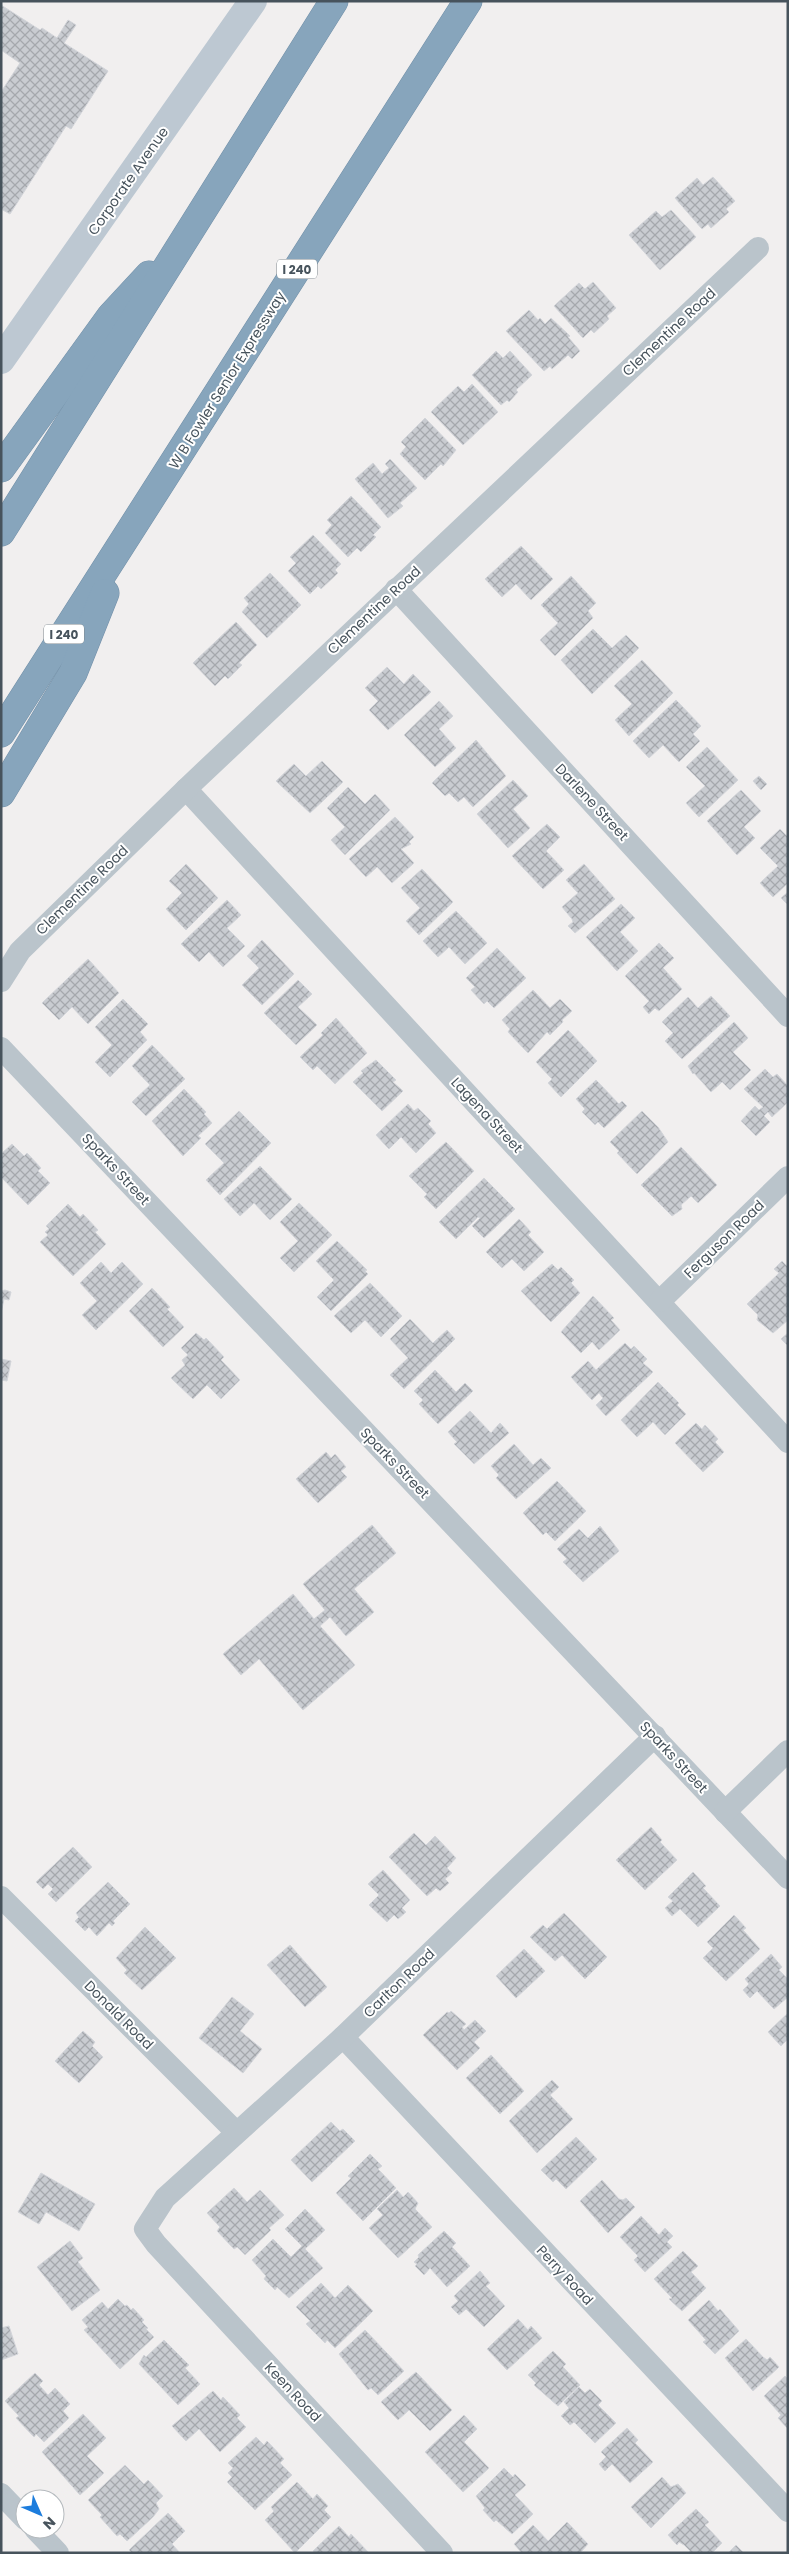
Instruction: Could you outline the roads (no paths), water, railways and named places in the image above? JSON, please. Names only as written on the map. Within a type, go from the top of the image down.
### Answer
[{"type":"highway","points":[[1,532],[334,1]]},
{"type":"highway","name":"W B Fowler Senior Expressway","points":[[1,733],[468,1]]},
{"type":"highway","points":[[1,468],[111,316],[198,220]]},
{"type":"highway","points":[[1,793],[73,673],[127,536]]},
{"type":"street","name":"Corporate Avenue","points":[[1,360],[252,1]]},
{"type":"street","name":"Clementine Road","points":[[1,981],[20,951],[186,789],[758,248]]},
{"type":"street","name":"Darlene Street","points":[[396,589],[788,1016]]},
{"type":"street","name":"Lagena Street","points":[[186,789],[788,1442]]},
{"type":"street","name":"Sparks Street","points":[[1,1048],[788,1878]]},
{"type":"street","name":"Ferguson Road","points":[[660,1301],[788,1177]]},
{"type":"street","name":"Carlton Road","points":[[145,2229],[165,2198],[343,2037],[655,1736]]},
{"type":"street","points":[[725,1812],[788,1751]]},
{"type":"street","name":"Donald Road","points":[[1,1897],[236,2132]]},
{"type":"street","name":"Perry Road","points":[[343,2037],[788,2511]]},
{"type":"street","name":"Keen Road","points":[[145,2229],[163,2251],[442,2553]]},
{"type":"street","points":[[1,2494],[15,2509]]},
{"type":"street","points":[[45,2539],[58,2553]]}]
